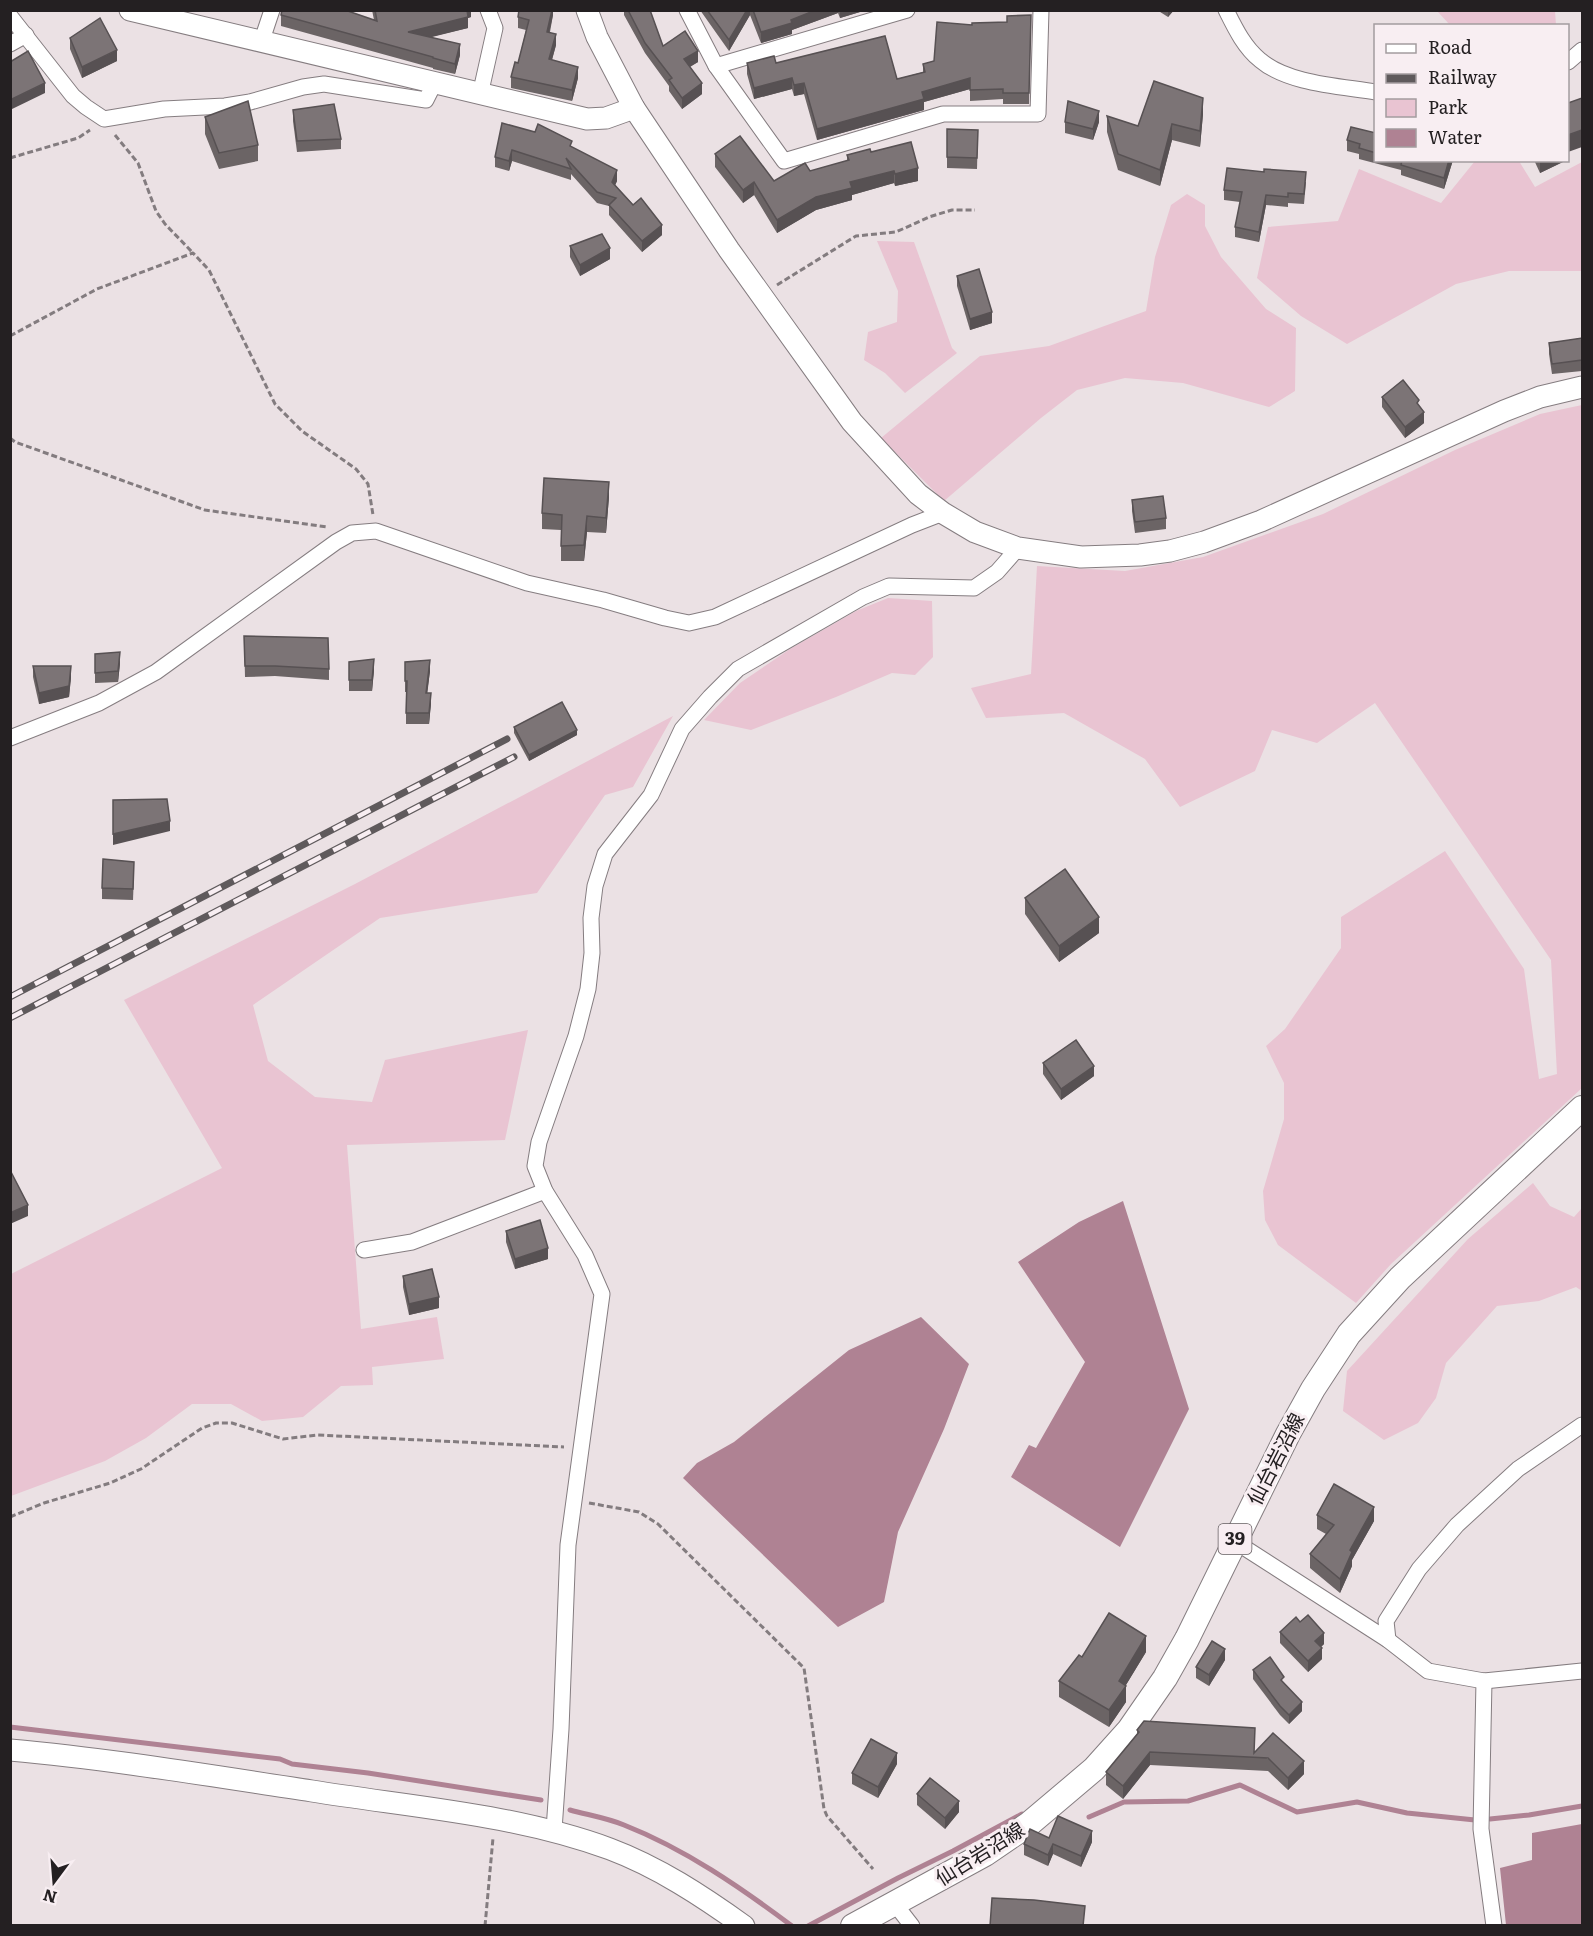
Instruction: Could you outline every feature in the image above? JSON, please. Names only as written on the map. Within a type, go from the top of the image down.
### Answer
[{"type":"main road","name":"仙台岩沼線","points":[[853,1926],[994,1848],[1029,1824],[1094,1769],[1129,1730],[1165,1678],[1187,1639],[1288,1434],[1313,1389],[1349,1334],[1400,1278],[1582,1108]]},
{"type":"street","points":[[130,10],[587,120],[606,118],[634,108]]},
{"type":"street","points":[[261,43],[272,10]]},
{"type":"street","points":[[480,95],[495,28],[488,10]]},
{"type":"street","points":[[586,10],[597,37],[634,108],[760,295],[852,422],[918,494],[943,513],[975,532],[1018,548],[1080,557],[1140,555],[1170,551],[1204,542],[1261,521],[1504,411],[1540,397],[1582,387]]},
{"type":"street","points":[[687,10],[716,66],[784,160],[943,114],[1038,114],[1041,10]]},
{"type":"street","points":[[716,66],[907,10]]},
{"type":"street","points":[[1226,10],[1240,37],[1260,61],[1289,77],[1374,92]]},
{"type":"street","points":[[10,16],[73,96],[104,119],[164,109],[225,106],[324,84],[426,100],[434,84]]},
{"type":"street","points":[[10,44],[26,35]]},
{"type":"street","points":[[1569,61],[1582,50]]},
{"type":"street","points":[[10,738],[99,704],[156,672],[336,542],[352,533],[376,531],[527,583],[689,623],[715,617],[912,525],[943,513]]},
{"type":"street","points":[[554,1830],[561,1729],[568,1545],[602,1294],[585,1255],[545,1191],[535,1166],[539,1142],[576,1036],[588,989],[592,953],[591,918],[595,886],[604,854],[651,795],[682,729],[738,669],[863,597],[889,586],[974,588],[998,572],[1018,548]]},
{"type":"street","points":[[364,1250],[412,1242],[545,1191]]},
{"type":"street","points":[[1388,1640],[1386,1622],[1419,1569],[1457,1525],[1518,1469],[1582,1425]]},
{"type":"street","points":[[1234,1541],[1388,1640],[1428,1671],[1484,1681],[1582,1671]]},
{"type":"street","points":[[1484,1681],[1481,1829],[1494,1926]]},
{"type":"street","points":[[10,1750],[141,1765],[495,1818],[554,1830],[611,1849],[660,1872],[744,1926]]},
{"type":"street","points":[[895,1904],[912,1926]]},
{"type":"path","points":[[10,158],[78,138],[104,119],[138,163],[160,218],[209,270],[274,404],[302,431],[356,469],[368,484],[376,531]]},
{"type":"path","points":[[760,295],[856,236],[896,232],[929,217],[952,210],[975,210]]},
{"type":"path","points":[[10,336],[96,289],[193,253]]},
{"type":"path","points":[[10,438],[15,442],[205,510],[333,527],[352,533]]},
{"type":"path","points":[[10,1517],[44,1503],[110,1483],[141,1469],[202,1428],[216,1423],[232,1423],[283,1439],[318,1435],[581,1448]]},
{"type":"path","points":[[574,1501],[639,1512],[658,1524],[804,1668],[824,1809],[827,1816],[873,1869]]},
{"type":"path","points":[[485,1926],[495,1818]]},
{"type":"green space","points":[[1437,11],[1555,11],[1556,24],[1449,24]]},
{"type":"green space","points":[[1474,162],[1520,162],[1535,187],[1582,162],[1582,271],[1509,271],[1456,284],[1347,344],[1301,316],[1257,278],[1268,227],[1338,221],[1359,169],[1441,203]]},
{"type":"green space","points":[[1187,194],[1205,205],[1205,226],[1221,257],[1266,309],[1296,328],[1295,391],[1269,407],[1183,383],[1125,378],[1077,390],[944,501],[881,438],[980,356],[1049,346],[1146,311],[1155,257],[1171,205]]},
{"type":"green space","points":[[877,241],[914,242],[952,348],[957,353],[905,393],[885,373],[864,360],[868,332],[897,322],[898,291]]},
{"type":"green space","points":[[1582,405],[1582,1088],[1391,1264],[1356,1303],[1278,1245],[1265,1220],[1263,1191],[1284,1119],[1284,1083],[1266,1046],[1285,1029],[1341,948],[1341,917],[1445,851],[1524,969],[1539,1079],[1557,1074],[1551,960],[1375,703],[1317,743],[1272,730],[1255,771],[1180,807],[1145,759],[1064,713],[986,718],[971,688],[1031,674],[1037,566],[1125,571],[1203,557],[1323,514],[1455,450],[1540,414]]},
{"type":"green space","points":[[888,598],[932,601],[933,657],[915,675],[892,673],[751,730],[704,720],[740,683],[790,649],[856,611]]},
{"type":"green space","points":[[673,716],[633,787],[605,795],[537,893],[380,918],[253,1005],[268,1061],[315,1097],[372,1102],[385,1060],[528,1030],[505,1140],[347,1145],[361,1329],[437,1317],[444,1359],[372,1367],[373,1385],[341,1386],[303,1417],[262,1421],[231,1404],[192,1404],[146,1438],[105,1461],[11,1496],[11,1274],[222,1168],[124,1000],[355,884]]},
{"type":"green space","points":[[1533,1183],[1550,1206],[1574,1217],[1582,1208],[1582,1291],[1576,1287],[1539,1301],[1497,1306],[1446,1363],[1436,1398],[1418,1423],[1384,1440],[1343,1411],[1347,1371],[1468,1239]]},
{"type":"water","points":[[1123,1201],[1189,1409],[1120,1547],[1011,1477],[1029,1445],[1036,1448],[1085,1362],[1018,1262],[1079,1222]]},
{"type":"water","points":[[921,1317],[969,1364],[944,1429],[898,1532],[884,1602],[838,1627],[683,1478],[697,1463],[734,1442],[849,1350]]},
{"type":"water","points":[[1582,1824],[1582,1925],[1506,1925],[1500,1868],[1532,1860],[1532,1833]]},
{"type":"building","points":[[282,10],[345,10],[377,21],[375,10],[467,10],[468,17],[408,32],[460,44],[455,64],[281,15]]},
{"type":"building","points":[[519,10],[552,10],[547,32],[556,34],[549,59],[578,67],[572,90],[511,77],[515,62],[518,63],[529,20],[518,17]]},
{"type":"building","points":[[628,10],[650,10],[663,46],[685,31],[698,51],[684,59],[702,83],[682,98],[669,80],[672,78],[645,43]]},
{"type":"building","points":[[707,10],[747,10],[729,40]]},
{"type":"building","points":[[753,10],[816,10],[791,20],[792,23],[761,32]]},
{"type":"building","points":[[1031,15],[1029,93],[1003,93],[1003,89],[970,90],[970,78],[922,92],[924,99],[817,129],[804,83],[794,85],[792,78],[754,88],[747,63],[774,56],[776,63],[885,36],[897,79],[925,72],[923,64],[934,61],[937,22],[972,25],[972,23],[1007,22],[1007,16]]},
{"type":"building","points":[[100,18],[117,50],[82,67],[70,38]]},
{"type":"building","points":[[28,51],[45,83],[10,100],[10,62]]},
{"type":"building","points":[[1154,81],[1203,98],[1200,131],[1172,124],[1160,170],[1118,154],[1107,116],[1138,126]]},
{"type":"building","points":[[1582,98],[1582,130],[1569,135],[1569,103]]},
{"type":"building","points":[[248,101],[258,145],[219,153],[205,117]]},
{"type":"building","points":[[1068,101],[1099,111],[1093,129],[1065,122]]},
{"type":"building","points":[[334,104],[341,139],[297,141],[293,110]]},
{"type":"building","points":[[502,123],[535,132],[538,124],[572,141],[570,146],[617,170],[612,182],[633,205],[641,198],[662,225],[642,241],[609,205],[616,198],[597,192],[566,158],[571,169],[512,150],[509,161],[495,157]]},
{"type":"building","points":[[1351,127],[1374,133],[1374,152],[1359,148],[1360,144],[1347,140]]},
{"type":"building","points":[[947,129],[978,130],[977,158],[947,157]]},
{"type":"building","points":[[740,136],[774,181],[805,163],[810,171],[849,160],[847,155],[870,149],[871,152],[911,142],[918,168],[895,174],[894,171],[850,182],[852,188],[816,197],[777,220],[754,182],[743,190],[715,154]]},
{"type":"building","points":[[1402,162],[1448,162],[1444,178],[1401,165]]},
{"type":"building","points":[[1227,168],[1264,172],[1264,169],[1306,172],[1304,194],[1288,193],[1288,197],[1266,195],[1259,232],[1235,227],[1242,192],[1224,190]]},
{"type":"building","points":[[602,234],[610,248],[580,265],[570,246]]},
{"type":"building","points":[[979,269],[992,312],[970,319],[957,276]]},
{"type":"building","points":[[1582,338],[1582,360],[1552,364],[1549,343]]},
{"type":"building","points":[[1403,380],[1419,400],[1417,403],[1424,412],[1405,427],[1382,397]]},
{"type":"building","points":[[544,478],[609,482],[606,518],[587,516],[584,545],[561,546],[562,515],[542,513]]},
{"type":"building","points":[[1163,496],[1166,518],[1135,522],[1132,500]]},
{"type":"building","points":[[244,636],[328,638],[329,669],[245,666]]},
{"type":"building","points":[[120,652],[118,671],[95,673],[95,654]]},
{"type":"building","points":[[374,659],[372,680],[349,680],[349,662]]},
{"type":"building","points":[[430,660],[426,693],[431,693],[429,713],[406,713],[405,662]]},
{"type":"building","points":[[33,666],[71,666],[69,686],[39,693]]},
{"type":"building","points":[[562,702],[577,730],[529,755],[514,727]]},
{"type":"building","points":[[167,799],[170,821],[113,834],[113,800]]},
{"type":"building","points":[[103,859],[134,862],[133,889],[102,888]]},
{"type":"building","points":[[1065,869],[1099,917],[1059,946],[1025,898]]},
{"type":"building","points":[[1076,1040],[1094,1066],[1061,1089],[1043,1063]]},
{"type":"building","points":[[10,1170],[28,1205],[10,1213]]},
{"type":"building","points":[[540,1220],[548,1248],[515,1259],[506,1231]]},
{"type":"building","points":[[432,1269],[439,1297],[409,1304],[403,1276]]},
{"type":"building","points":[[1334,1484],[1374,1507],[1350,1550],[1352,1552],[1340,1579],[1310,1554],[1334,1525],[1317,1515]]},
{"type":"building","points":[[1109,1613],[1146,1636],[1119,1681],[1126,1686],[1109,1710],[1059,1681],[1079,1655],[1082,1657]]},
{"type":"building","points":[[1308,1615],[1324,1633],[1315,1641],[1322,1648],[1308,1661],[1280,1632],[1296,1617],[1300,1622]]},
{"type":"building","points":[[1212,1641],[1225,1649],[1209,1675],[1196,1667]]},
{"type":"building","points":[[1270,1657],[1284,1677],[1281,1680],[1302,1702],[1289,1715],[1253,1670]]},
{"type":"building","points":[[1144,1721],[1255,1728],[1254,1753],[1273,1733],[1304,1761],[1288,1778],[1268,1758],[1150,1752],[1123,1786],[1106,1772],[1139,1732],[1137,1730]]},
{"type":"building","points":[[871,1739],[897,1753],[878,1787],[852,1773]]},
{"type":"building","points":[[930,1778],[959,1801],[945,1818],[917,1794]]},
{"type":"building","points":[[1058,1816],[1092,1831],[1081,1856],[1053,1844],[1048,1855],[1024,1844],[1030,1829],[1049,1838]]},
{"type":"building","points":[[992,1898],[1085,1906],[1083,1926],[990,1926]]},
{"type":"waterway","points":[[10,1727],[280,1759],[292,1764],[368,1773],[541,1800]]},
{"type":"waterway","points":[[1089,1817],[1124,1802],[1188,1801],[1240,1785],[1297,1812],[1357,1802],[1407,1813],[1475,1820]]},
{"type":"waterway","points":[[1490,1819],[1582,1806]]},
{"type":"waterway","points":[[570,1810],[604,1818],[669,1845],[732,1883],[792,1926]]},
{"type":"waterway","points":[[808,1926],[1022,1814]]},
{"type":"railway","points":[[10,997],[507,739]]},
{"type":"railway","points":[[10,1018],[514,757]]}]
